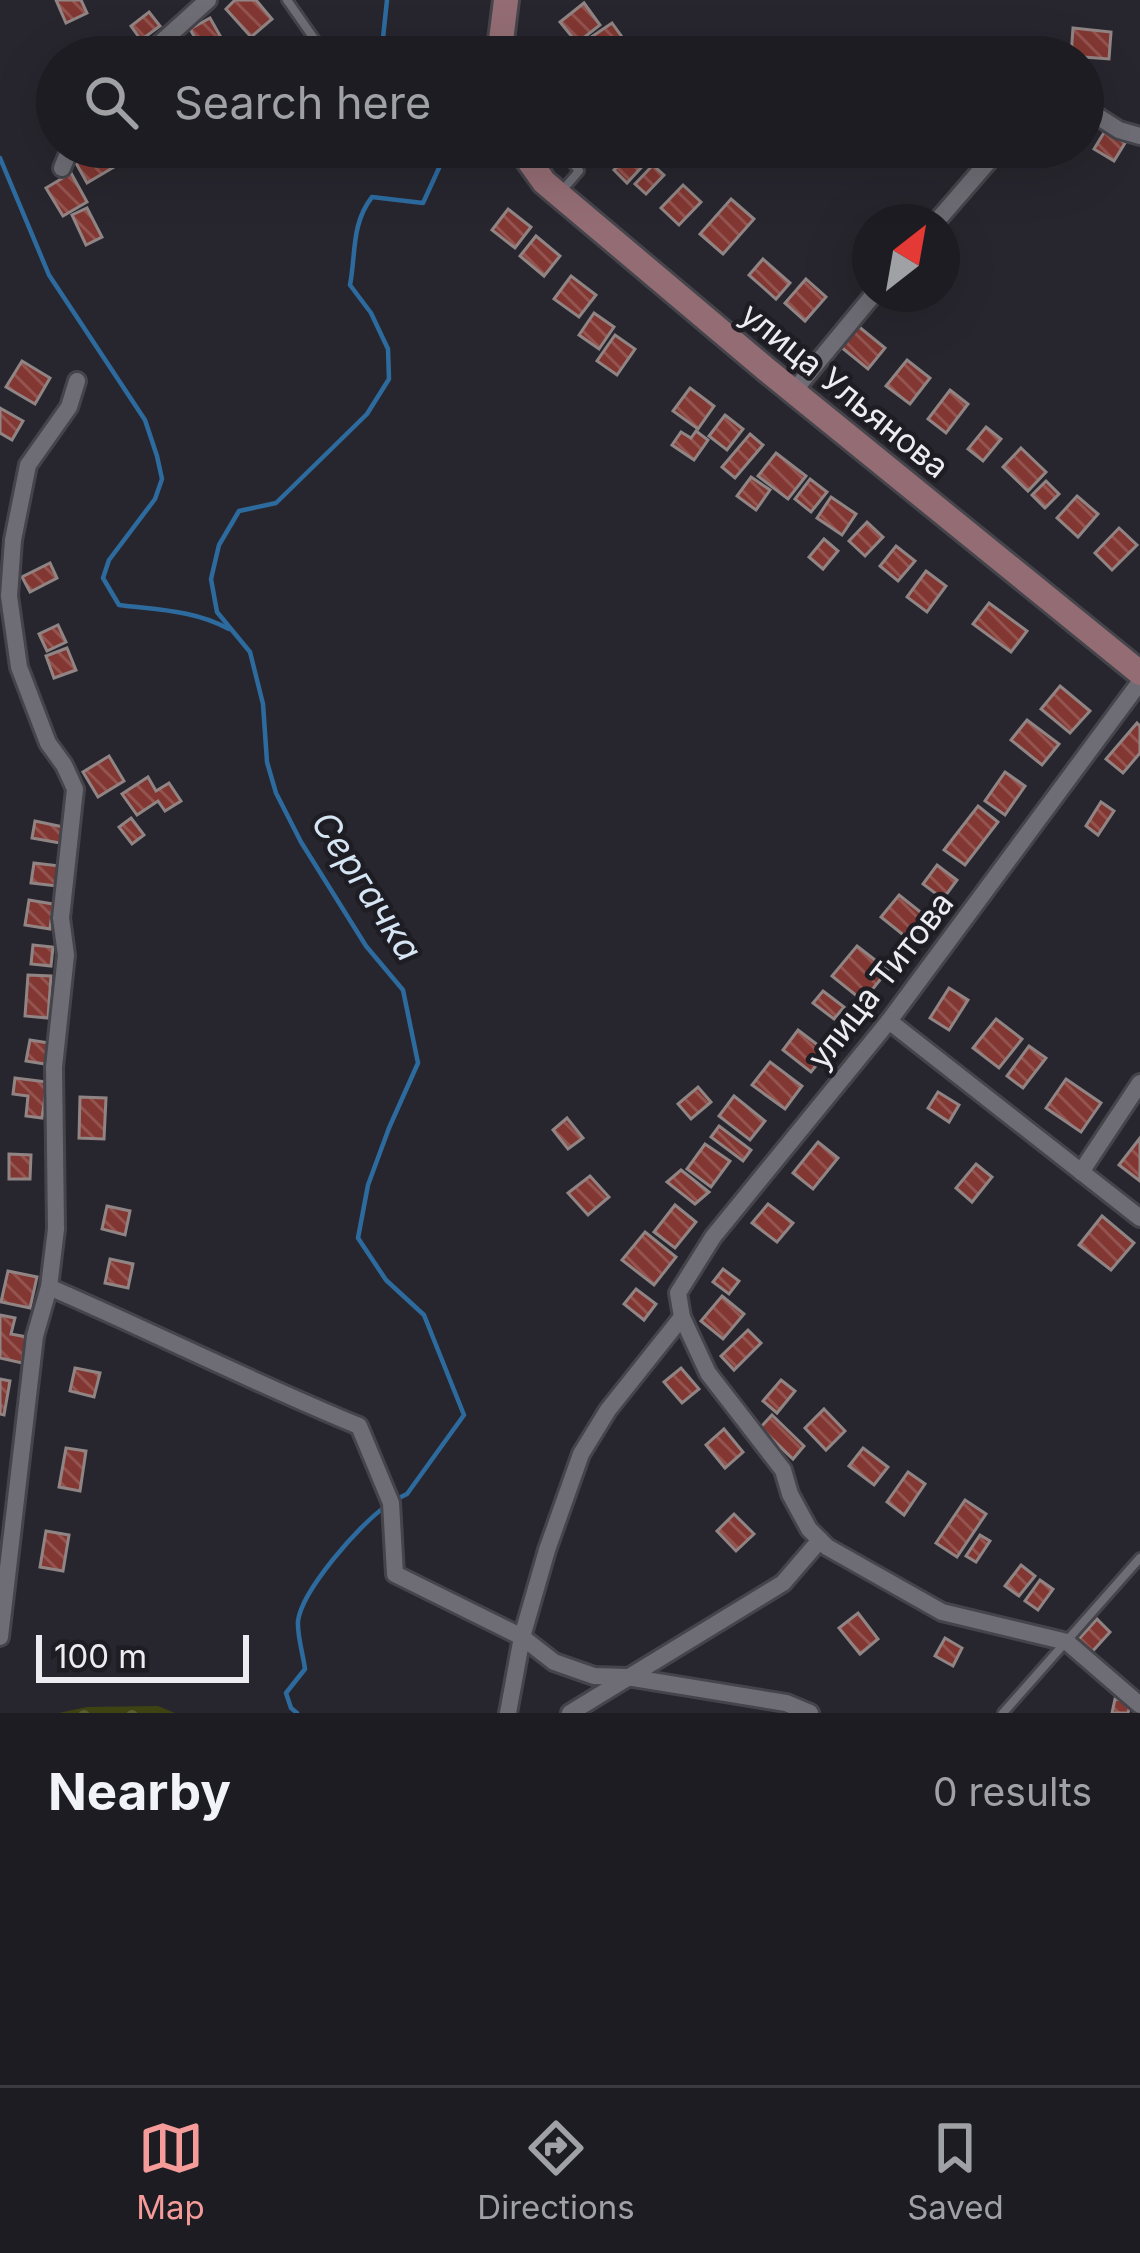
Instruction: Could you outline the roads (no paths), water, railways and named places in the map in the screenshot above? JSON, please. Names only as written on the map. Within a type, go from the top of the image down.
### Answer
[{"type":"main road","points":[[502,36],[506,0]]},
{"type":"main road","name":"улица Ульянова","points":[[534,168],[544,182],[793,392],[1140,677]]},
{"type":"street","points":[[168,36],[208,0]]},
{"type":"street","points":[[1104,120],[1140,136]]},
{"type":"street","points":[[952,204],[983,168]]},
{"type":"street","points":[[793,392],[859,312]]},
{"type":"street","points":[[0,1637],[35,1336],[49,1287],[56,1228],[54,1067],[66,955],[61,918],[75,789],[49,743],[20,667],[9,596],[28,465],[69,407],[76,381]]},
{"type":"street","name":"улица Титова","points":[[682,1317],[678,1294],[713,1237],[889,1022],[1140,677]]},
{"type":"street","points":[[889,1022],[1140,1218]]},
{"type":"street","points":[[1081,1172],[1140,1083]]},
{"type":"street","points":[[49,1287],[358,1426],[391,1503],[395,1574],[522,1637],[554,1662],[594,1676],[627,1677],[786,1703],[810,1713]]},
{"type":"street","points":[[508,1713],[522,1637],[581,1454],[608,1410],[682,1317],[708,1373],[783,1470],[790,1495],[809,1529],[826,1547],[942,1612],[1067,1642],[1140,1705]]},
{"type":"street","points":[[570,1713],[783,1582],[820,1540]]},
{"type":"lane","points":[[287,0],[312,36]]},
{"type":"lane","points":[[560,194],[577,168]]},
{"type":"lane","points":[[1003,1713],[1140,1558]]},
{"type":"waterway","name":"Сергачка","points":[[383,36],[387,0]]},
{"type":"waterway","points":[[0,158],[49,275],[145,420],[157,456],[162,479],[155,499],[109,560],[103,578],[119,605],[189,614],[229,629]]},
{"type":"waterway","name":"Сергачка","points":[[395,1500],[407,1494],[464,1415],[424,1315],[386,1280],[358,1238],[368,1185],[418,1063],[403,990],[366,946],[276,793],[250,652],[217,612],[211,579],[219,545],[239,511],[276,503],[367,414],[389,379],[388,349],[371,313],[350,285],[357,229],[372,197],[423,203],[439,168]]},
{"type":"waterway","name":"Сергачка","points":[[297,1713],[286,1693],[305,1669],[298,1626],[302,1608],[334,1559],[385,1507]]}]
